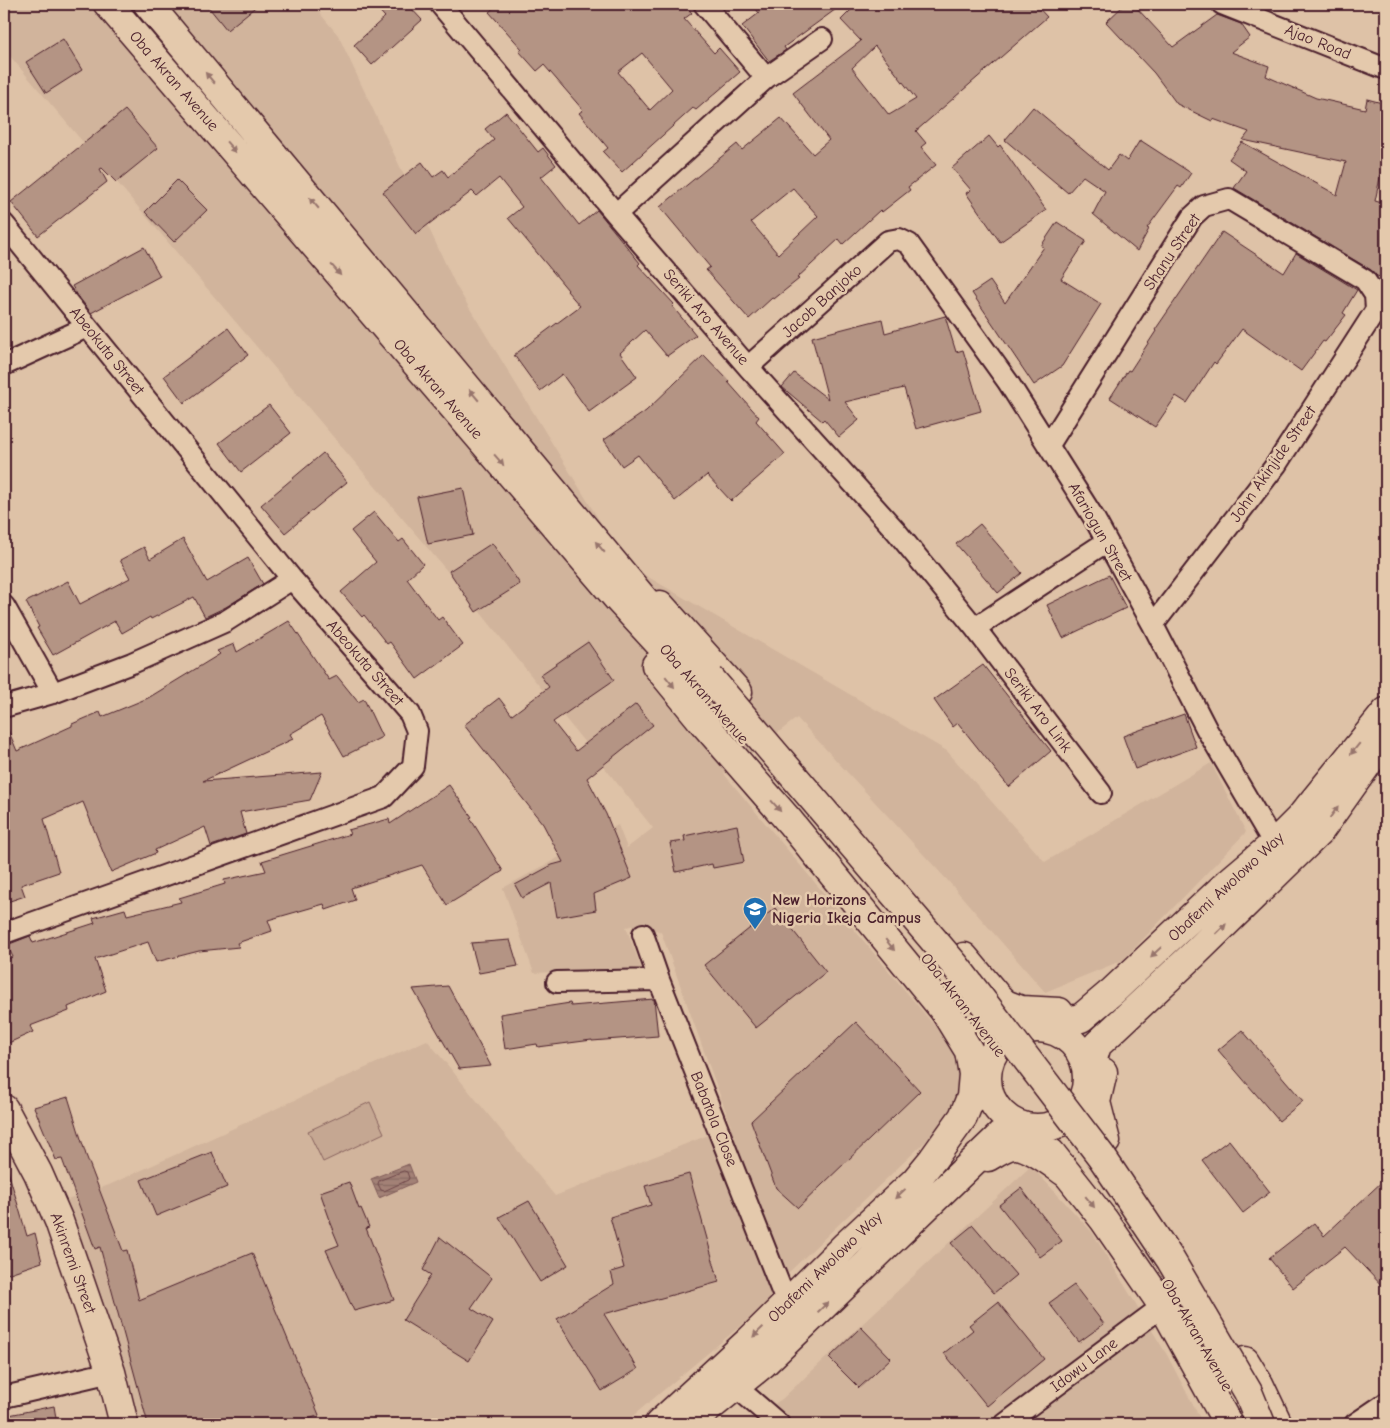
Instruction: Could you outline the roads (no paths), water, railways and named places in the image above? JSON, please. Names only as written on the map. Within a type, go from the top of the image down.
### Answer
[{"type":"main road","name":"Oba Akran Avenue","points":[[108,4],[617,598],[706,684],[954,964],[1102,1156],[1170,1259],[1248,1392],[1261,1424]]},
{"type":"main road","name":"Oba Akran Avenue","points":[[148,4],[618,568],[706,684],[938,972],[1086,1163],[1159,1268],[1246,1424]]},
{"type":"main road","points":[[618,568],[645,589],[708,658],[900,880],[978,974],[1005,1004],[1034,1028]]},
{"type":"main road","points":[[617,598],[627,630],[702,722],[790,822],[984,1061],[986,1071],[982,1110],[933,1159]]},
{"type":"main road","name":"Obafemi Awolowo Way","points":[[1386,712],[1298,819],[1274,844],[1229,882],[1097,1005],[1081,1018],[1010,1034],[998,1044],[990,1057],[986,1071],[986,1086],[990,1099],[998,1111],[1009,1120],[1023,1126],[1038,1128],[1052,1126],[1066,1119],[1077,1108],[1084,1095],[1097,1045],[1320,832],[1386,738]]},
{"type":"main road","points":[[863,912],[880,916],[895,909],[904,897],[900,880]]},
{"type":"main road","points":[[1005,1004],[1022,1010],[1054,1013],[1084,1009],[1097,1005]]},
{"type":"main road","points":[[933,1159],[963,1117],[971,1097],[974,1074],[969,1051],[945,1012]]},
{"type":"main road","points":[[1106,1141],[1096,1102],[1108,1053],[1124,1020]]},
{"type":"main road","name":"Obafemi Awolowo Way","points":[[1034,1028],[1055,1030],[1069,1038],[1079,1050],[1086,1064],[1087,1080]]},
{"type":"main road","points":[[1087,1080],[1088,1113],[1152,1209],[1202,1289],[1259,1384],[1278,1424]]},
{"type":"main road","name":"Akinremi Street","points":[[4,1109],[38,1174],[59,1221],[111,1372],[124,1424]]},
{"type":"main road","points":[[1023,1126],[1048,1150],[1104,1220],[1163,1306],[1228,1424]]},
{"type":"main road","name":"Obafemi Awolowo Way","points":[[725,1380],[763,1364],[1002,1134],[1023,1126]]},
{"type":"main road","points":[[955,1179],[1001,1150],[1016,1145],[1036,1153],[1066,1173]]},
{"type":"main road","name":"Obafemi Awolowo Way","points":[[725,1380],[787,1304],[846,1245],[915,1181],[933,1159]]},
{"type":"main road","points":[[1163,1306],[1164,1290],[1172,1280],[1187,1278],[1202,1289]]},
{"type":"main road","points":[[644,1424],[683,1420],[725,1380]]},
{"type":"street","name":"Seriki Aro Avenue","points":[[440,4],[616,214],[748,367],[896,531],[975,628]]},
{"type":"street","points":[[704,4],[766,78]]},
{"type":"street","name":"Ajao Road","points":[[1222,4],[1386,69]]},
{"type":"street","points":[[616,214],[766,78],[822,39]]},
{"type":"street","name":"Shanu Street","points":[[1049,445],[1192,217],[1204,206],[1229,199],[1365,280],[1375,295]]},
{"type":"street","name":"Abeokuta Street","points":[[4,224],[292,580],[410,714],[417,731],[413,766],[384,797],[4,933]]},
{"type":"street","name":"Jacob Banjoko","points":[[748,367],[888,242],[899,239]]},
{"type":"street","name":"Afariogun Street","points":[[899,239],[908,244],[925,267],[1008,382],[1049,445],[1153,625],[1207,730],[1274,844]]},
{"type":"street","name":"John Akinjide Street","points":[[1153,625],[1276,465],[1376,310],[1375,295]]},
{"type":"street","points":[[4,365],[87,327]]},
{"type":"street","points":[[975,628],[1106,542]]},
{"type":"street","points":[[4,708],[53,693],[132,663],[226,621],[292,580]]},
{"type":"street","points":[[4,606],[53,693]]},
{"type":"street","name":"Seriki Aro Link","points":[[975,628],[1101,793]]},
{"type":"street","name":"Babatola Close","points":[[643,934],[659,980],[787,1304]]},
{"type":"street","points":[[557,982],[659,980]]},
{"type":"street","name":"Idowu Lane","points":[[1005,1424],[1163,1306]]},
{"type":"street","points":[[4,1397],[111,1372]]},
{"type":"street","points":[[725,1380],[780,1424]]},
{"type":"street","points":[[1355,1424],[1386,1403]]},
{"type":"water","points":[[409,1164],[416,1182],[379,1198],[371,1179]]},
{"type":"place","name":"New Horizons Nigeria Ikeja Campus","points":[[755,930]]}]
